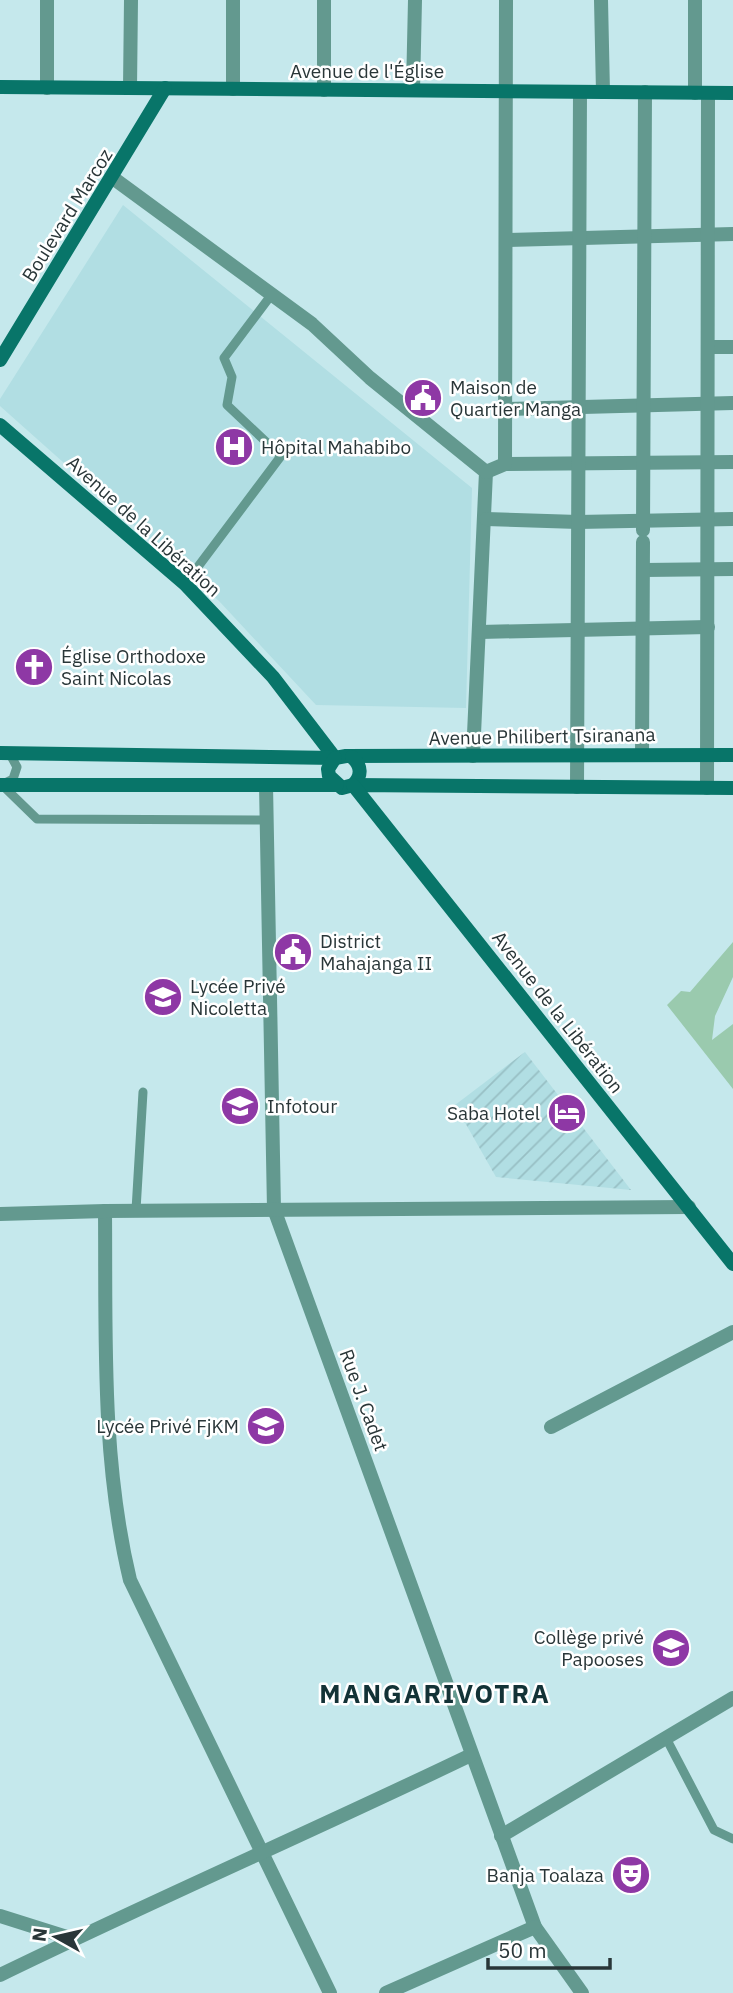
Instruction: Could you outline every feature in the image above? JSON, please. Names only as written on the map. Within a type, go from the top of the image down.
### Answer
[{"type":"main road","name":"Avenue de l'Église","points":[[0,88],[733,93]]},
{"type":"main road","name":"Boulevard Marcoz","points":[[0,360],[113,178],[165,88]]},
{"type":"main road","name":"Avenue de la Libération","points":[[0,425],[185,584],[273,677],[335,758]]},
{"type":"main road","points":[[0,753],[352,757],[360,767],[360,774],[353,785]]},
{"type":"main road","name":"Avenue Philibert Tsiranana","points":[[352,757],[733,755]]},
{"type":"main road","points":[[335,758],[328,769],[332,782],[337,785]]},
{"type":"main road","points":[[1,785],[733,788]]},
{"type":"main road","name":"Avenue de la Libération","points":[[353,785],[733,1264]]},
{"type":"street","points":[[47,0],[47,88]]},
{"type":"street","points":[[130,88],[131,0]]},
{"type":"street","points":[[233,0],[233,89]]},
{"type":"street","points":[[324,0],[324,90]]},
{"type":"street","points":[[414,90],[415,0]]},
{"type":"street","points":[[505,464],[506,0]]},
{"type":"street","points":[[601,0],[603,92]]},
{"type":"street","points":[[695,0],[708,234],[707,788]]},
{"type":"street","points":[[577,787],[580,92]]},
{"type":"street","points":[[642,755],[645,92]]},
{"type":"street","points":[[113,178],[272,294],[486,472]]},
{"type":"street","points":[[507,240],[733,234]]},
{"type":"street","points":[[708,347],[733,347]]},
{"type":"street","points":[[507,409],[578,405],[733,403]]},
{"type":"street","points":[[486,472],[505,464],[733,462]]},
{"type":"street","points":[[473,756],[486,519],[486,472]]},
{"type":"street","points":[[486,519],[578,522],[643,531],[708,519],[733,519]]},
{"type":"street","points":[[644,570],[733,569]]},
{"type":"street","points":[[480,632],[577,632],[642,627],[708,627]]},
{"type":"street","name":"Rue J. Cadet","points":[[266,785],[274,1209],[535,1927],[582,1993]]},
{"type":"street","points":[[0,1214],[136,1210],[689,1207]]},
{"type":"street","points":[[106,1211],[106,1417],[118,1530],[130,1580],[330,1993]]},
{"type":"street","points":[[551,1427],[733,1332]]},
{"type":"street","points":[[501,1836],[733,1698]]},
{"type":"street","points":[[0,1975],[161,1897],[263,1854],[471,1755]]},
{"type":"street","points":[[0,1916],[73,1939]]},
{"type":"street","points":[[386,1993],[535,1927]]},
{"type":"lane","points":[[185,584],[281,456],[227,405],[232,377],[224,358],[272,294]]},
{"type":"lane","points":[[0,753],[11,756],[17,767],[13,779],[1,785],[37,819],[265,820]]},
{"type":"lane","points":[[136,1210],[143,1092]]},
{"type":"lane","points":[[666,1738],[713,1830],[733,1839]]},
{"type":"shaded area","name":"Hôpital Mahabibo","points":[[123,205],[472,488],[466,708],[316,705],[219,601],[0,406],[0,399]]},
{"type":"shaded area","points":[[525,1052],[631,1190],[496,1177],[455,1105]]},
{"type":"green space","points":[[733,942],[733,977],[715,1016],[712,1040],[733,1024],[733,1089],[667,1005],[681,991],[690,992]]},
{"type":"place","name":"Maison de Quartier Manga","points":[[423,398]]},
{"type":"place","name":"Hôpital Mahabibo","points":[[234,447]]},
{"type":"place","name":"Église Orthodoxe Saint Nicolas","points":[[34,667]]},
{"type":"place","name":"District Mahajanga II","points":[[293,952]]},
{"type":"place","name":"Lycée Privé Nicoletta","points":[[163,997]]},
{"type":"place","name":"Infotour","points":[[240,1106]]},
{"type":"place","name":"Saba Hotel","points":[[567,1113]]},
{"type":"place","name":"Lycée Privé FjKM","points":[[266,1426]]},
{"type":"place","name":"Collège privé Papooses","points":[[671,1648]]},
{"type":"place","name":"Banja Toalaza","points":[[631,1875]]},
{"type":"district","name":"MANGARIVOTRA","points":[[435,1694]]}]
